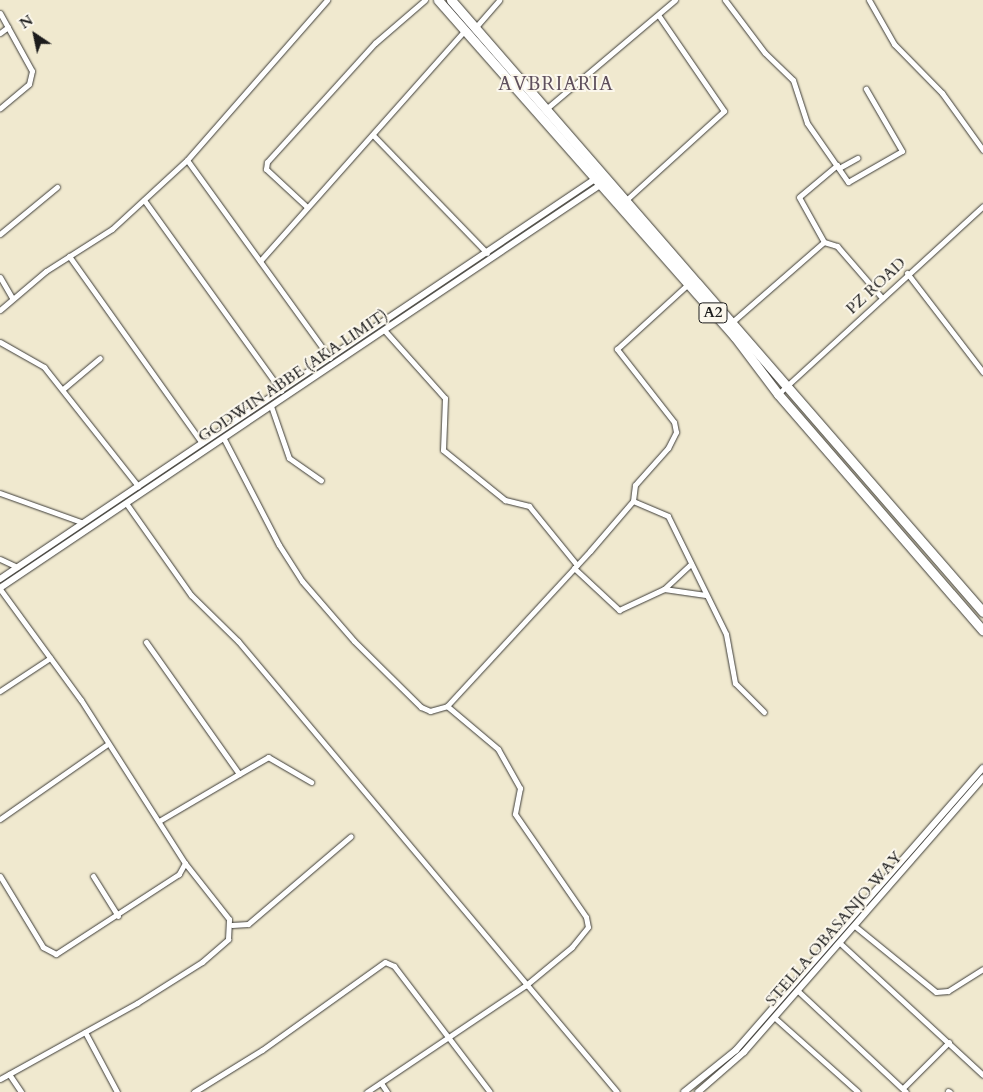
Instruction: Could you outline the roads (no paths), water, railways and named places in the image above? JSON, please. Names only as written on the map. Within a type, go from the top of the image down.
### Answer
[{"type":"highway","name":"A2","points":[[438,0],[602,180],[626,201],[983,612]]},
{"type":"highway","name":"A2","points":[[451,0],[546,109],[687,285],[735,337],[778,394],[983,631]]},
{"type":"street","points":[[0,310],[12,298],[68,256],[112,229],[187,160],[327,0]]},
{"type":"street","points":[[307,207],[266,169],[267,162],[375,44],[425,0]]},
{"type":"street","points":[[475,28],[499,0]]},
{"type":"street","points":[[546,109],[676,0]]},
{"type":"street","points":[[725,0],[765,54],[793,80],[807,123],[850,182],[902,151],[866,89]]},
{"type":"street","points":[[869,0],[894,44],[942,93],[983,150]]},
{"type":"street","points":[[0,13],[26,56],[32,79],[0,108]]},
{"type":"street","points":[[626,201],[724,111],[659,16]]},
{"type":"street","points":[[0,33],[8,27]]},
{"type":"street","points":[[260,261],[465,30]]},
{"type":"street","points":[[373,135],[487,253]]},
{"type":"street","points":[[858,158],[838,167],[799,197],[824,242],[837,246],[882,298]]},
{"type":"street","points":[[187,160],[330,358]]},
{"type":"street","name":"GODWIN ABBE (AKA LIMIT)","points":[[0,579],[81,522],[487,253],[602,180]]},
{"type":"street","name":"GODWIN ABBE (AKA LIMIT)","points":[[0,588],[385,331],[602,180]]},
{"type":"street","points":[[0,234],[57,188]]},
{"type":"street","points":[[144,200],[281,391]]},
{"type":"street","name":"PZ ROAD","points":[[778,394],[907,273],[983,206]]},
{"type":"street","points":[[731,323],[824,242]]},
{"type":"street","points":[[68,256],[202,443]]},
{"type":"street","points":[[907,273],[983,372]]},
{"type":"street","points":[[0,277],[12,298]]},
{"type":"street","points":[[224,439],[302,581],[421,707],[430,711],[447,706],[633,501],[636,485],[676,432],[674,422],[616,349],[687,285]]},
{"type":"street","points":[[385,331],[445,398],[443,450],[505,500],[529,506],[576,566],[619,610],[664,590],[691,564]]},
{"type":"street","points":[[0,342],[32,358],[64,389],[138,486]]},
{"type":"street","points":[[64,389],[100,358]]},
{"type":"street","points":[[271,406],[289,458],[320,480]]},
{"type":"street","points":[[0,493],[81,522]]},
{"type":"street","points":[[633,501],[668,516],[726,634],[735,683],[764,712]]},
{"type":"street","points":[[126,503],[191,596],[238,641],[617,1092]]},
{"type":"street","points":[[68,532],[73,538]]},
{"type":"street","points":[[0,559],[17,567]]},
{"type":"street","points":[[0,588],[50,658],[185,863],[232,925]]},
{"type":"street","points":[[664,590],[706,595]]},
{"type":"street","points":[[146,642],[239,774]]},
{"type":"street","points":[[0,691],[50,658]]},
{"type":"street","points":[[366,1092],[526,984],[578,940],[588,927],[586,917],[515,814],[520,788],[498,749],[447,706]]},
{"type":"street","points":[[0,819],[106,745]]},
{"type":"street","points":[[159,821],[268,757],[311,782]]},
{"type":"street","points":[[684,1092],[694,1086],[736,1050],[789,992],[983,768]]},
{"type":"street","name":"STELLA OBASANJO WAY","points":[[698,1092],[732,1065],[775,1018],[856,927],[983,778]]},
{"type":"street","points":[[232,925],[248,924],[351,836]]},
{"type":"street","points":[[0,876],[49,954],[63,952],[118,916],[178,874],[185,863]]},
{"type":"street","points":[[93,876],[118,916]]},
{"type":"street","points":[[0,1079],[85,1032],[202,962],[228,939],[232,925]]},
{"type":"street","points":[[856,927],[936,992],[948,991],[983,969]]},
{"type":"street","points":[[841,944],[983,1074]]},
{"type":"street","points":[[194,1092],[262,1050],[378,964],[394,966],[446,1037],[490,1092]]},
{"type":"street","points":[[798,991],[905,1090],[949,1042]]},
{"type":"street","points":[[775,1018],[858,1092]]},
{"type":"street","points":[[85,1032],[117,1092]]},
{"type":"street","points":[[9,1074],[22,1092]]},
{"type":"street","points":[[381,1083],[387,1092]]},
{"type":"street","points":[[694,1086],[698,1092]]},
{"type":"district","name":"AVBRIARIA","points":[[556,85]]}]
